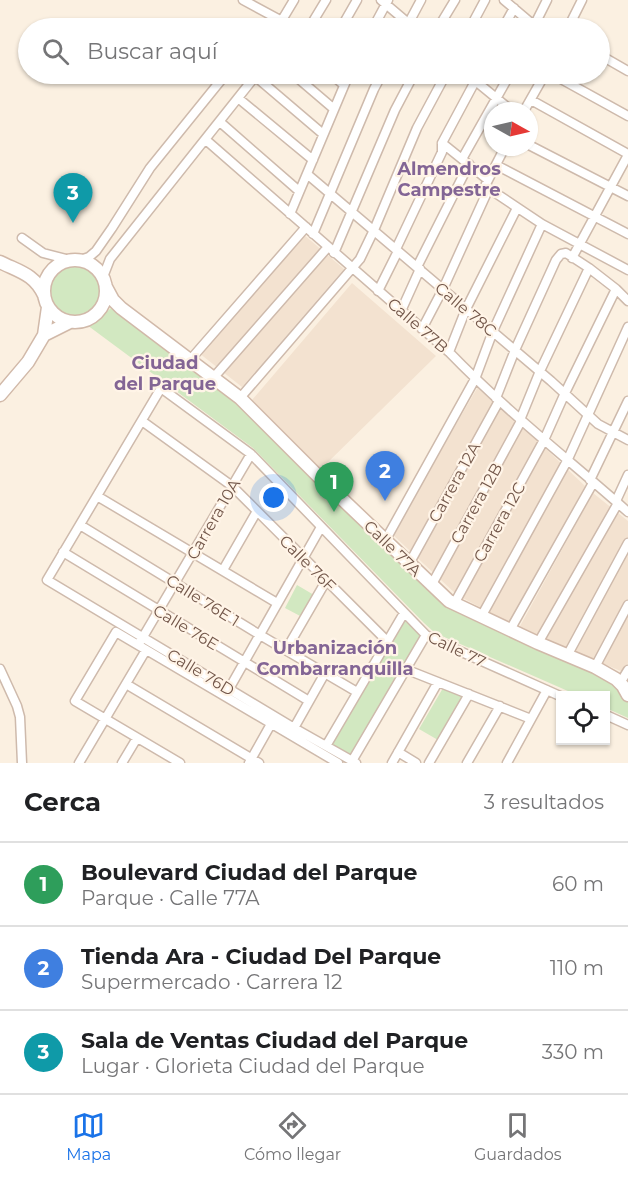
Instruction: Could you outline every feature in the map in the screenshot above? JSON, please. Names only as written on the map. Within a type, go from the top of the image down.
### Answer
[{"type":"street","points":[[243,0],[261,4],[279,18]]},
{"type":"street","points":[[283,18],[294,0]]},
{"type":"street","points":[[315,18],[326,0]]},
{"type":"street","points":[[347,18],[357,0]]},
{"type":"street","points":[[414,18],[421,0]]},
{"type":"street","points":[[444,18],[455,0]]},
{"type":"street","points":[[475,18],[485,0]]},
{"type":"street","points":[[504,0],[524,18]]},
{"type":"street","points":[[539,18],[546,0]]},
{"type":"street","points":[[573,18],[582,0]]},
{"type":"street","points":[[378,18],[385,2],[401,18]]},
{"type":"street","points":[[508,18],[514,8]]},
{"type":"street","points":[[610,60],[628,70]]},
{"type":"street","points":[[0,395],[28,362],[44,335],[46,302],[44,287],[47,277],[61,263],[89,257],[96,250],[150,168],[218,84]]},
{"type":"street","points":[[0,262],[32,278],[39,285],[54,314],[70,321],[79,322],[89,319],[97,313],[106,297],[105,282],[110,260],[249,84]]},
{"type":"street","points":[[266,84],[323,134]]},
{"type":"street","points":[[305,84],[334,109]]},
{"type":"street","points":[[313,234],[377,84]]},
{"type":"street","points":[[214,378],[331,250],[352,211],[395,110],[409,84]]},
{"type":"street","points":[[240,398],[360,259],[417,128],[441,84]]},
{"type":"street","points":[[378,291],[442,152],[442,143],[473,84]]},
{"type":"street","points":[[484,84],[502,102]]},
{"type":"street","points":[[401,311],[465,161],[505,84]]},
{"type":"street","points":[[540,84],[531,100],[628,154],[572,258],[589,268],[628,301]]},
{"type":"street","points":[[570,84],[628,116]]},
{"type":"street","points":[[290,214],[344,85]]},
{"type":"street","points":[[238,98],[313,160]]},
{"type":"street","points":[[220,122],[299,191]]},
{"type":"street","name":"Calle 77B","points":[[206,140],[449,352],[521,421],[628,512]]},
{"type":"street","points":[[442,143],[517,208],[628,270]]},
{"type":"street","points":[[538,150],[628,196]]},
{"type":"street","points":[[422,329],[443,289],[500,156]]},
{"type":"street","points":[[496,165],[628,234]]},
{"type":"street","name":"Calle 78C","points":[[307,174],[540,371],[598,424],[628,440]]},
{"type":"street","points":[[449,352],[466,309],[517,208]]},
{"type":"street","points":[[385,541],[475,379],[493,331],[542,224]]},
{"type":"street","points":[[190,360],[306,227]]},
{"type":"street","points":[[22,238],[44,253],[89,263],[98,269],[105,282]]},
{"type":"street","name":"Carrera 12A","points":[[409,564],[497,399],[515,350],[556,260],[561,254],[566,253],[572,258]]},
{"type":"street","name":"Carrera 12B","points":[[431,586],[521,421],[540,371],[589,268]]},
{"type":"street","name":"Calle 77A","points":[[105,282],[113,300],[121,308],[240,398],[448,601],[537,643],[595,667],[616,678],[628,695]]},
{"type":"street","name":"Carrera 12C","points":[[454,604],[544,440],[616,289]]},
{"type":"street","points":[[44,335],[70,321]]},
{"type":"street","points":[[481,617],[567,461],[628,327]]},
{"type":"street","name":"Calle 77","points":[[142,421],[161,388],[251,454],[426,635],[556,694]]},
{"type":"street","points":[[510,630],[591,482],[628,401]]},
{"type":"street","points":[[63,552],[142,421]]},
{"type":"street","name":"Calle 76F","points":[[142,421],[232,486],[387,642]]},
{"type":"street","name":"Carrera 10A","points":[[106,719],[126,684],[142,648],[143,638],[251,454]]},
{"type":"street","points":[[537,643],[617,502],[628,475]]},
{"type":"street","points":[[97,496],[277,603]]},
{"type":"street","points":[[223,570],[257,511]]},
{"type":"street","name":"Calle 76E 1","points":[[80,525],[357,692]]},
{"type":"street","points":[[229,689],[321,527]]},
{"type":"street","points":[[567,656],[628,543]]},
{"type":"street","name":"Calle 76D","points":[[63,552],[47,580],[354,762]]},
{"type":"street","name":"Calle 76E","points":[[63,552],[309,701]]},
{"type":"street","points":[[286,650],[326,581]]},
{"type":"street","points":[[595,667],[628,605]]},
{"type":"street","points":[[326,746],[404,613]]},
{"type":"street","name":"Calle 76D","points":[[106,719],[75,701],[116,632],[338,763]]},
{"type":"street","points":[[354,762],[426,635]]},
{"type":"street","points":[[0,669],[20,717],[22,763]]},
{"type":"street","points":[[405,669],[531,719]]},
{"type":"street","points":[[620,683],[628,670]]},
{"type":"street","points":[[294,728],[326,673]]},
{"type":"street","points":[[392,763],[438,682]]},
{"type":"street","points":[[126,684],[253,762],[271,724]]},
{"type":"street","points":[[507,763],[547,690]]},
{"type":"street","points":[[429,763],[469,694]]},
{"type":"street","points":[[467,763],[500,706]]},
{"type":"street","points":[[610,717],[628,725]]},
{"type":"street","points":[[79,763],[106,719],[137,738],[166,760],[180,763]]},
{"type":"street","points":[[122,763],[137,738]]},
{"type":"street","points":[[398,752],[416,763]]},
{"type":"shaded area","points":[[303,234],[344,269],[242,387],[199,353]]},
{"type":"shaded area","points":[[352,283],[436,356],[321,469],[252,400]]},
{"type":"shaded area","points":[[479,385],[585,486],[510,623],[457,595],[392,534]]},
{"type":"shaded area","points":[[593,493],[628,521],[628,663],[623,672],[519,628]]},
{"type":"green space","points":[[76,266],[85,268],[96,277],[101,291],[99,300],[90,311],[76,316],[67,314],[56,305],[51,291],[53,282],[62,271]]},
{"type":"green space","points":[[111,308],[230,397],[446,603],[598,672],[619,687],[628,702],[628,718],[610,710],[610,691],[568,691],[435,633],[253,448],[87,325],[95,322]]},
{"type":"green space","points":[[297,585],[314,595],[302,617],[285,608]]},
{"type":"green space","points":[[405,621],[421,635],[350,757],[330,745]]},
{"type":"green space","points":[[443,688],[464,697],[438,740],[419,729]]},
{"type":"place","name":"Sala de Ventas Ciudad del Parque","points":[[73,223]]},
{"type":"place","name":"Tienda Ara - Ciudad Del Parque","points":[[385,501]]},
{"type":"place","name":"Boulevard Ciudad del Parque","points":[[334,512]]},
{"type":"district","name":"Almendros Campestre","points":[[449,180]]},
{"type":"district","name":"Ciudad del Parque","points":[[165,373]]},
{"type":"district","name":"Urbanización Combarranquilla","points":[[335,658]]}]
